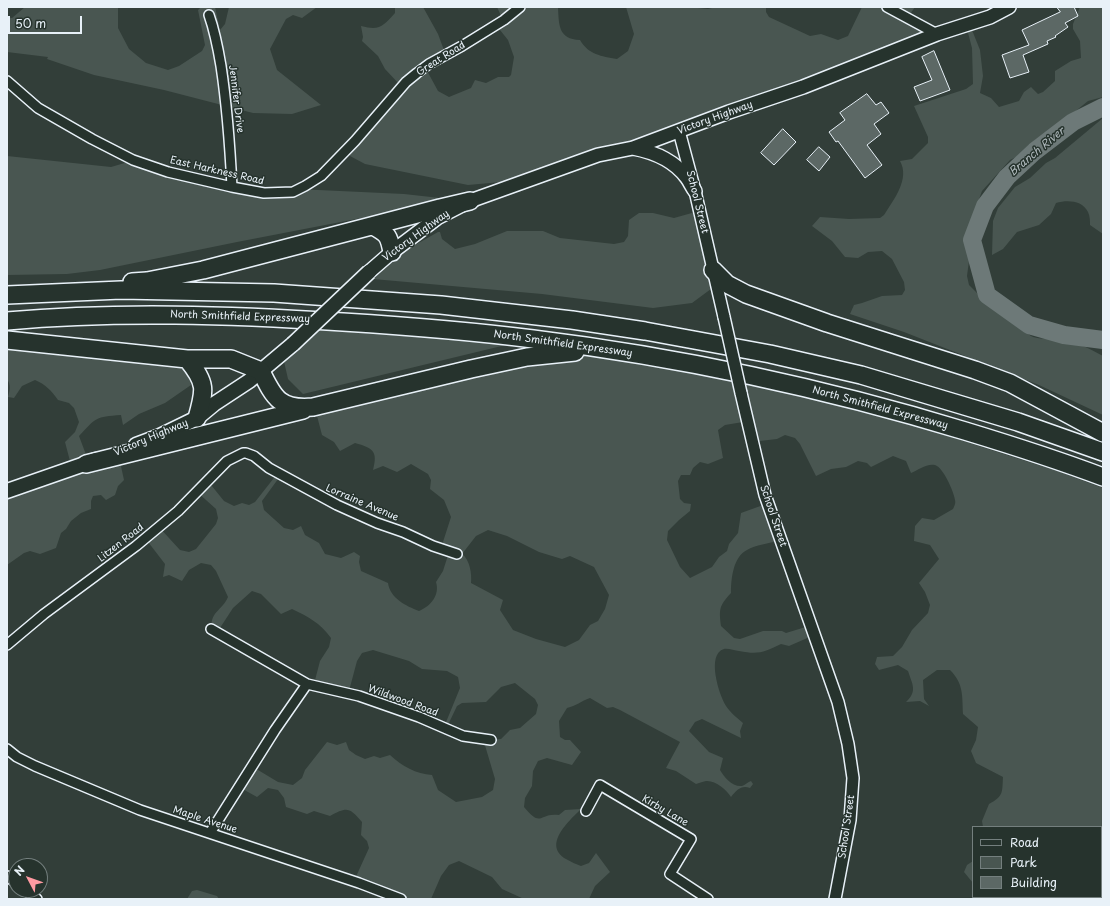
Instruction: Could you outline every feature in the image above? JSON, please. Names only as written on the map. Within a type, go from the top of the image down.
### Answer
[{"type":"highway","points":[[79,291],[125,282],[147,281],[203,270],[440,208],[470,202]]},
{"type":"highway","points":[[373,226],[385,233],[390,241],[392,252]]},
{"type":"highway","points":[[713,270],[727,284],[746,294],[827,323],[961,365],[1010,383],[1103,433]]},
{"type":"highway","points":[[7,295],[121,290],[274,293],[441,304],[572,320],[645,331],[770,354],[861,375],[1018,422],[1103,452]]},
{"type":"highway","name":"North Smithfield Expressway","points":[[7,321],[48,317],[106,315],[280,317],[397,325],[535,339],[639,355],[746,375],[877,405],[1017,447],[1103,477]]},
{"type":"highway","points":[[7,340],[187,359],[231,359],[261,371],[272,392],[281,402],[292,408],[313,407]]},
{"type":"highway","points":[[86,464],[313,407],[527,357],[585,352],[639,355]]},
{"type":"highway","points":[[187,359],[198,373],[203,387],[201,404],[197,418]]},
{"type":"main road","points":[[937,34],[990,16],[1009,7]]},
{"type":"main road","name":"Victory Highway","points":[[7,491],[86,464],[160,436],[197,418],[214,404],[261,371],[392,252],[437,218],[470,202],[598,155],[633,148],[803,88],[937,34]]},
{"type":"main road","points":[[633,148],[663,157],[679,168],[695,191]]},
{"type":"street","name":"Great Road","points":[[355,141],[406,82],[417,72],[504,20],[520,7]]},
{"type":"street","points":[[887,7],[937,34]]},
{"type":"street","name":"Jennifer Drive","points":[[209,15],[214,29],[223,79],[230,143],[232,187]]},
{"type":"street","name":"East Harkness Road","points":[[7,82],[38,108],[122,155],[168,172],[232,187],[269,193],[293,192],[299,190],[321,176],[355,141]]},
{"type":"street","name":"School Street","points":[[679,131],[695,191],[740,393],[765,495],[838,702],[848,744],[853,778],[850,820],[834,899]]},
{"type":"street","name":"Lorraine Avenue","points":[[243,454],[246,453],[254,456],[269,468],[337,505],[433,546],[457,554]]},
{"type":"street","name":"Litzen Road","points":[[7,645],[44,614],[136,546],[178,511],[227,461],[243,454]]},
{"type":"street","name":"Wildwood Road","points":[[211,629],[307,684],[358,696],[419,717],[463,736],[491,740]]},
{"type":"street","points":[[210,833],[275,730],[307,684]]},
{"type":"street","name":"Maple Avenue","points":[[7,749],[17,757],[35,766],[140,810],[401,899]]},
{"type":"street","name":"Kirby Lane","points":[[586,811],[600,785],[691,839],[670,874],[708,899]]},
{"type":"green space","points":[[25,7],[118,7],[118,28],[129,49],[146,63],[168,70],[179,66],[202,51],[205,45],[198,10],[201,7],[215,7],[220,30],[225,24],[229,7],[317,7],[302,18],[293,15],[286,19],[270,49],[277,70],[321,105],[292,114],[253,113],[164,90],[94,75],[47,59],[48,57],[7,52],[7,17],[12,18]]},
{"type":"green space","points":[[395,7],[423,7],[438,34],[445,53],[425,67],[438,91],[449,97],[471,88],[475,80],[486,83],[498,77],[509,77],[511,75],[514,57],[508,40],[496,25],[502,18],[497,7],[558,7],[561,30],[567,37],[580,40],[591,52],[617,59],[628,51],[634,34],[626,7],[708,9],[716,7],[766,7],[766,12],[769,17],[810,36],[821,34],[838,40],[848,36],[862,7],[887,7],[901,10],[902,7],[915,7],[908,17],[933,33],[534,179],[468,185],[365,164],[350,156],[352,143],[400,85],[385,69],[378,56],[362,41],[363,37],[361,26],[377,28],[381,26],[395,13]]},
{"type":"green space","points":[[1080,7],[1103,7],[1103,97],[1088,101],[1061,123],[1036,139],[1016,157],[1010,160],[982,191],[976,208],[967,276],[969,285],[988,304],[1031,336],[1068,341],[1086,347],[1103,356],[1103,415],[1039,385],[904,332],[850,314],[854,305],[882,296],[902,295],[905,290],[904,282],[892,259],[882,251],[868,252],[858,258],[845,257],[832,241],[812,226],[820,217],[849,219],[880,218],[884,215],[900,189],[903,168],[900,161],[912,159],[928,143],[928,137],[914,106],[966,89],[973,84],[972,48],[967,29],[972,30],[980,50],[983,76],[980,93],[991,98],[999,107],[1019,101],[1024,92],[1031,87],[1038,94],[1043,92],[1055,81],[1055,71],[1071,61],[1081,58],[1080,41],[1073,29],[1073,24]]},
{"type":"green space","points":[[1103,118],[1103,234],[1090,225],[1089,214],[1082,205],[1069,201],[1060,202],[1056,203],[1051,214],[1039,225],[1017,232],[1003,249],[992,255],[993,221],[998,208],[1015,187],[1030,178],[1046,163],[1055,158]]},
{"type":"green space","points":[[7,156],[111,167],[135,160],[265,192],[297,189],[404,194],[440,198],[403,210],[100,270],[67,274],[7,275]]},
{"type":"green space","points":[[699,211],[715,286],[692,303],[653,308],[542,294],[373,279],[408,249],[438,232],[440,232],[442,239],[455,249],[475,244],[507,231],[543,231],[560,238],[614,244],[624,242],[628,236],[629,220],[639,213],[653,213],[674,218]]},
{"type":"green space","points":[[320,323],[514,343],[303,394],[288,379],[283,357]]},
{"type":"green space","points":[[7,338],[185,366],[191,385],[165,403],[139,414],[123,425],[121,415],[106,416],[93,422],[79,436],[88,460],[119,457],[124,480],[118,486],[115,495],[106,500],[101,495],[93,496],[91,501],[91,509],[81,513],[71,521],[66,529],[61,533],[56,548],[40,554],[30,551],[24,553],[7,565],[7,491],[71,465],[65,442],[75,432],[79,422],[74,408],[69,403],[58,400],[48,388],[35,380],[22,386],[14,398],[8,397],[10,388],[7,379]]},
{"type":"green space","points":[[621,352],[838,401],[1057,471],[1103,488],[1103,850],[1102,851],[1102,826],[983,826],[982,821],[989,804],[1000,796],[1003,777],[976,763],[971,751],[976,740],[978,727],[963,714],[960,685],[955,675],[950,670],[937,670],[923,680],[924,699],[929,706],[920,701],[906,702],[910,698],[913,691],[908,671],[898,665],[879,670],[875,664],[877,657],[893,656],[902,647],[912,630],[928,613],[930,605],[925,592],[919,583],[939,559],[930,545],[914,541],[915,526],[922,518],[934,520],[953,509],[955,502],[954,496],[948,480],[941,470],[935,465],[932,465],[926,466],[911,473],[906,461],[893,456],[871,467],[867,463],[858,461],[846,467],[831,469],[816,476],[800,444],[795,438],[785,435],[777,439],[751,442],[743,422],[725,425],[718,430],[723,458],[708,464],[700,462],[693,468],[690,475],[681,475],[678,481],[680,499],[684,503],[691,504],[690,511],[668,531],[667,540],[680,567],[690,578],[712,567],[719,557],[727,551],[729,544],[738,533],[741,513],[766,504],[778,541],[758,545],[742,553],[736,563],[732,575],[731,593],[724,601],[721,608],[721,626],[734,638],[740,639],[763,631],[782,631],[786,633],[809,626],[812,636],[789,646],[781,644],[766,651],[757,653],[726,649],[719,652],[716,658],[715,666],[720,693],[726,706],[743,723],[740,731],[741,738],[702,719],[695,722],[689,731],[709,752],[723,758],[720,770],[729,781],[735,785],[742,786],[751,781],[753,784],[750,788],[744,787],[737,790],[731,797],[727,791],[713,782],[706,781],[696,784],[676,771],[666,768],[680,742],[620,710],[613,707],[607,708],[590,698],[567,708],[559,721],[560,737],[565,740],[570,740],[581,752],[572,765],[547,758],[538,761],[533,771],[532,786],[525,798],[524,807],[530,814],[538,818],[559,815],[565,810],[581,809],[560,833],[557,840],[557,847],[559,853],[566,859],[581,866],[589,863],[596,853],[610,872],[595,886],[589,899],[524,899],[502,889],[492,877],[459,861],[449,865],[441,876],[431,899],[402,899],[354,881],[369,848],[367,841],[361,835],[362,822],[354,813],[348,810],[340,811],[330,816],[314,811],[307,814],[286,807],[284,798],[278,790],[268,788],[257,797],[239,787],[253,767],[278,782],[293,785],[302,778],[305,770],[327,742],[337,745],[346,742],[349,750],[365,759],[374,756],[380,758],[390,755],[399,763],[410,769],[420,773],[432,775],[438,790],[456,802],[482,797],[493,790],[495,779],[484,742],[486,740],[501,739],[510,730],[520,728],[536,714],[538,705],[535,699],[515,683],[501,687],[486,702],[462,703],[457,706],[447,727],[444,727],[460,688],[458,677],[447,671],[422,669],[409,661],[373,650],[362,653],[357,661],[349,691],[314,684],[320,661],[329,647],[331,638],[318,624],[292,609],[281,614],[261,594],[252,591],[233,608],[218,631],[212,630],[212,619],[228,597],[216,571],[211,565],[201,563],[189,570],[182,581],[169,575],[163,577],[165,564],[145,538],[158,526],[180,550],[189,552],[196,549],[216,524],[218,518],[216,509],[196,491],[207,480],[224,501],[234,506],[242,503],[249,505],[255,502],[277,474],[281,475],[262,501],[264,510],[284,528],[293,530],[301,526],[305,535],[319,543],[325,554],[341,558],[354,552],[360,556],[359,562],[361,571],[388,583],[392,593],[399,601],[419,611],[434,600],[437,591],[436,582],[443,571],[449,552],[442,545],[451,517],[444,500],[430,489],[431,480],[428,474],[411,464],[397,472],[383,466],[373,470],[375,458],[373,451],[370,449],[355,443],[340,451],[334,442],[322,435],[316,412],[503,364],[582,354]],"holes":[[[488,530],[507,536],[539,552],[562,559],[570,556],[594,567],[609,595],[605,609],[598,621],[590,625],[579,640],[565,647],[536,639],[513,630],[500,610],[503,600],[471,583],[470,567],[462,554],[476,536]]]},
{"type":"green space","points":[[972,862],[972,882],[964,872],[967,865]]},
{"type":"green space","points":[[197,890],[217,896],[219,899],[187,899],[192,891]]},
{"type":"green space","points":[[979,898],[1062,898],[1061,899]]},
{"type":"shaded area","points":[[1103,850],[1102,885],[1102,851]]},
{"type":"building","points":[[1057,7],[1074,7],[1078,16],[1065,23],[1068,27],[1055,36],[1056,37],[1047,41],[1048,44],[1023,55],[1029,72],[1010,78],[1002,55],[1029,45],[1022,30],[1060,12]]},
{"type":"building","points":[[934,51],[950,90],[920,101],[914,87],[932,80],[922,57]]},
{"type":"building","points":[[867,94],[876,105],[881,102],[889,113],[874,124],[881,134],[867,145],[882,165],[865,178],[838,141],[836,142],[829,132],[845,120],[840,113]]},
{"type":"building","points":[[783,129],[796,142],[774,165],[761,153]]},
{"type":"building","points":[[819,147],[830,157],[819,171],[807,160]]},
{"type":"waterway","name":"Branch River","points":[[1103,107],[1073,122],[1035,151],[1007,177],[985,206],[972,240],[987,295],[1029,325],[1064,335],[1103,340]]}]
